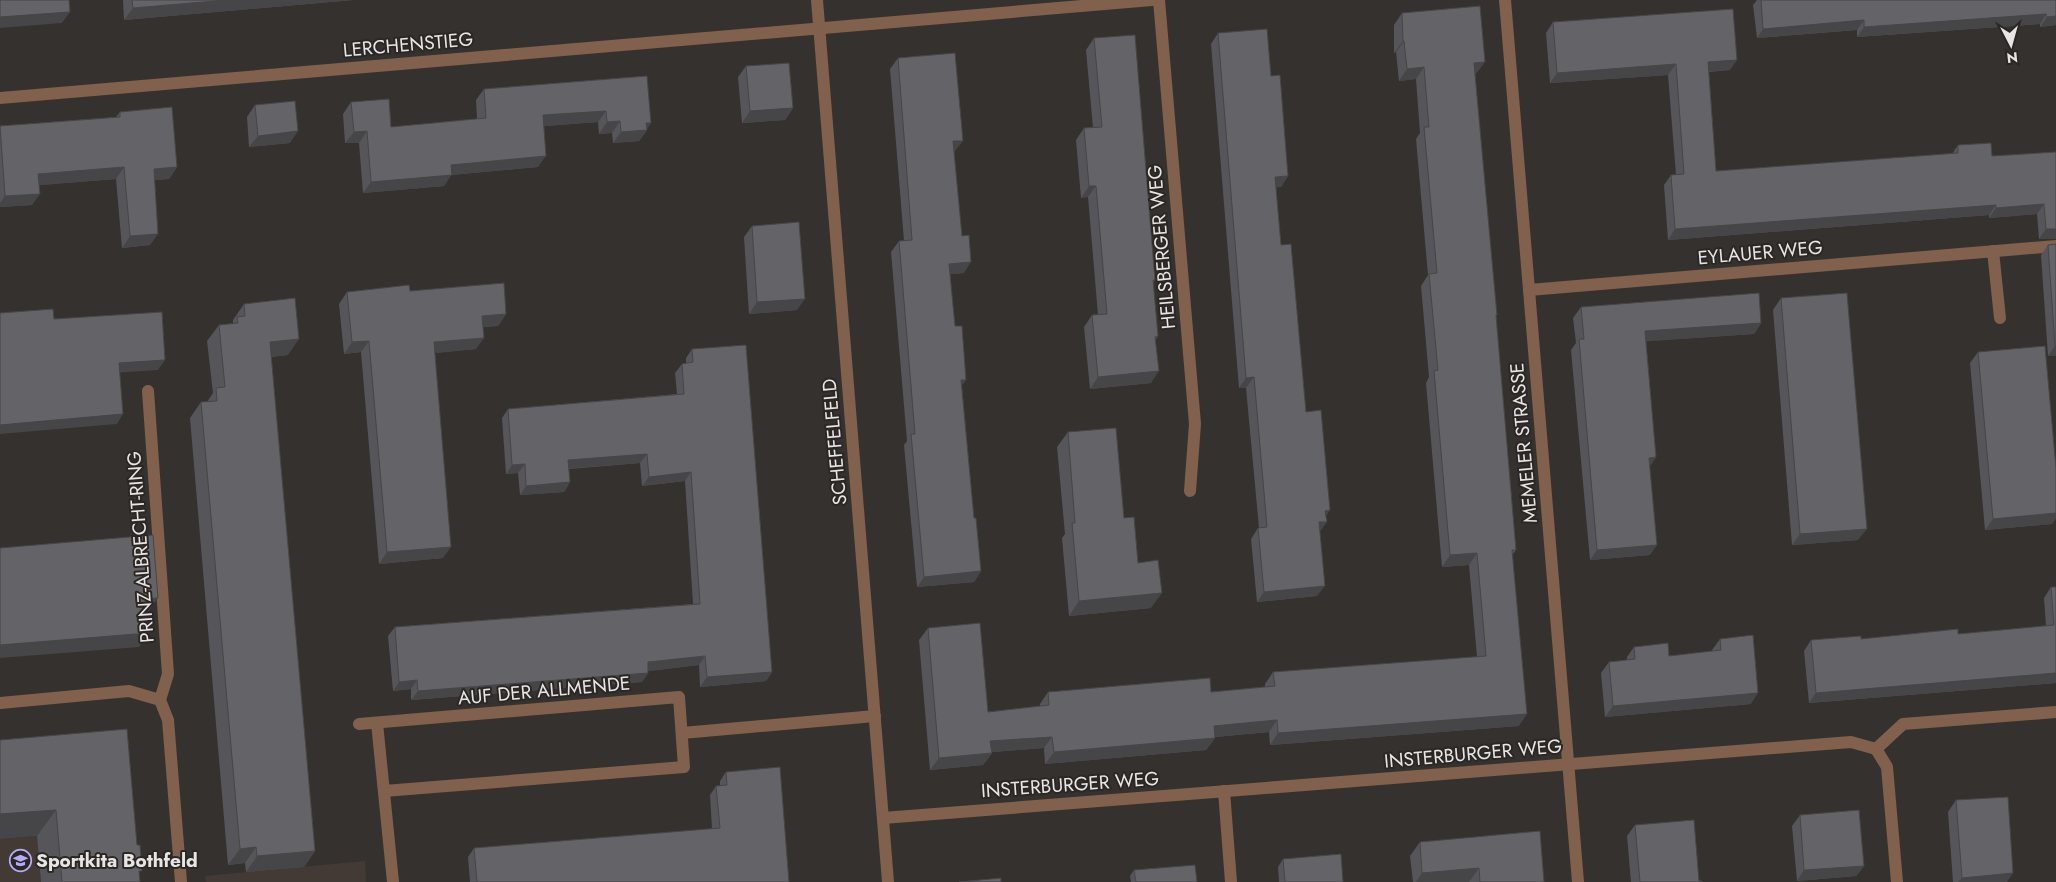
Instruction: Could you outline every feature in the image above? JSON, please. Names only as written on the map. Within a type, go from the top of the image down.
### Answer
[{"type":"street","name":"SCHEFFELFELD","points":[[818,0],[888,882]]},
{"type":"street","name":"LERCHENSTIEG","points":[[0,98],[1152,0]]},
{"type":"street","name":"HEILSBERGER WEG","points":[[1159,0],[1195,424],[1190,491]]},
{"type":"street","name":"MEMELER STRASSE","points":[[1505,0],[1578,882]]},
{"type":"street","name":"EYLAUER WEG","points":[[1529,290],[2056,246]]},
{"type":"street","points":[[1993,251],[2000,318]]},
{"type":"street","name":"PRINZ-ALBRECHT-RING","points":[[148,391],[168,674],[160,700]]},
{"type":"street","points":[[0,703],[129,692],[160,700],[168,720],[181,882]]},
{"type":"street","name":"AUF DER ALLMENDE","points":[[359,724],[679,697],[684,767],[384,792]]},
{"type":"street","points":[[1897,882],[1887,766],[1876,749],[1903,724],[2056,712]]},
{"type":"street","points":[[682,733],[875,716]]},
{"type":"street","points":[[377,723],[393,882]]},
{"type":"street","name":"INSTERBURGER WEG","points":[[883,818],[1850,742],[1876,749]]},
{"type":"street","points":[[1224,791],[1231,882]]},
{"type":"shaded area","name":"Sportkita Bothfeld","points":[[37,836],[41,882],[0,882],[0,839]]},
{"type":"shaded area","points":[[365,861],[366,882],[206,882],[205,876]]},
{"type":"building","points":[[0,0],[69,0],[70,12],[0,17]]},
{"type":"building","points":[[132,0],[227,0],[133,8]]},
{"type":"building","points":[[1761,0],[2056,0],[2056,16],[2047,17],[2046,14],[1864,27],[1864,20],[1763,29]]},
{"type":"building","points":[[1480,6],[1485,62],[1474,63],[1497,315],[1516,550],[1512,550],[1527,714],[1278,733],[1277,720],[1214,726],[1215,738],[1054,752],[1052,737],[990,741],[992,753],[939,758],[928,628],[980,623],[988,712],[1049,705],[1048,692],[1210,678],[1211,692],[1275,686],[1273,672],[1486,656],[1477,553],[1450,555],[1434,371],[1438,370],[1429,274],[1437,273],[1424,127],[1429,127],[1424,67],[1407,69],[1402,13]]},
{"type":"building","points":[[1733,9],[1737,60],[1708,62],[1716,171],[1958,153],[1958,145],[1991,143],[1992,156],[2056,152],[2056,229],[2046,229],[2044,204],[1996,208],[1996,205],[1675,229],[1671,175],[1684,174],[1676,64],[1557,73],[1553,22]]},
{"type":"building","points":[[1267,29],[1271,76],[1280,75],[1288,176],[1275,177],[1281,245],[1291,244],[1306,412],[1321,410],[1330,510],[1325,511],[1327,522],[1319,522],[1325,586],[1264,592],[1258,528],[1267,527],[1254,377],[1246,378],[1218,33]]},
{"type":"building","points":[[1135,35],[1155,280],[1153,280],[1158,336],[1155,337],[1159,371],[1098,377],[1092,315],[1107,314],[1096,186],[1089,186],[1084,128],[1102,127],[1094,38]]},
{"type":"building","points":[[955,53],[963,141],[953,141],[962,236],[969,235],[971,262],[949,264],[955,326],[962,326],[966,380],[961,380],[981,571],[924,577],[911,434],[915,434],[899,241],[912,240],[898,58]]},
{"type":"building","points":[[789,63],[793,108],[750,111],[746,66]]},
{"type":"building","points":[[647,76],[651,123],[646,123],[647,130],[621,132],[620,121],[607,122],[606,111],[543,115],[546,156],[451,165],[452,175],[371,182],[367,131],[354,132],[351,102],[389,99],[391,127],[486,118],[484,89]]},
{"type":"building","points":[[295,101],[298,131],[258,136],[255,105]]},
{"type":"building","points":[[172,107],[177,167],[154,169],[158,234],[130,236],[124,167],[38,174],[40,194],[5,196],[0,126],[120,117],[120,112]]},
{"type":"building","points":[[799,222],[805,299],[757,302],[752,226]]},
{"type":"building","points":[[2056,244],[2056,346],[2055,346],[2048,245]]},
{"type":"building","points":[[504,283],[506,314],[482,316],[484,338],[434,342],[451,547],[387,552],[369,341],[352,342],[347,292],[409,285],[410,291]]},
{"type":"building","points":[[1759,293],[1761,323],[1645,331],[1656,457],[1649,458],[1657,545],[1597,550],[1579,339],[1584,339],[1581,307]]},
{"type":"building","points":[[1847,293],[1867,529],[1800,534],[1781,298]]},
{"type":"building","points":[[295,298],[299,339],[270,342],[315,851],[257,856],[256,847],[240,849],[201,402],[217,401],[216,388],[225,387],[219,325],[238,323],[237,317],[245,316],[244,304]]},
{"type":"building","points":[[53,309],[54,319],[162,312],[165,360],[119,363],[123,414],[0,425],[0,313]]},
{"type":"building","points":[[746,345],[772,672],[707,677],[705,656],[648,662],[648,673],[418,691],[417,680],[399,682],[395,627],[700,604],[691,472],[649,477],[647,454],[568,460],[570,482],[526,486],[525,464],[512,465],[508,409],[684,394],[682,364],[693,362],[692,349]]},
{"type":"building","points":[[2045,346],[2056,468],[2056,513],[1993,519],[1978,352]]},
{"type":"building","points":[[1116,428],[1124,518],[1134,517],[1138,563],[1158,560],[1162,593],[1079,601],[1072,523],[1075,523],[1068,432]]},
{"type":"building","points":[[153,535],[158,598],[146,599],[149,633],[0,645],[0,548]]},
{"type":"building","points":[[2051,587],[2056,587],[2056,673],[1816,693],[1811,640],[1861,636],[1861,639],[1958,629],[1958,634],[2054,625]]},
{"type":"building","points":[[1753,635],[1758,693],[1613,706],[1609,662],[1635,659],[1634,647],[1668,643],[1669,656],[1721,650],[1720,639]]},
{"type":"building","points":[[127,729],[137,845],[140,845],[142,871],[139,871],[140,882],[62,882],[56,810],[0,814],[0,740]]},
{"type":"building","points":[[780,767],[789,882],[477,882],[474,848],[720,828],[716,786],[727,785],[726,772]]},
{"type":"building","points":[[2008,797],[2013,873],[1962,878],[1956,800]]},
{"type":"building","points":[[1859,810],[1864,866],[1804,870],[1800,815]]},
{"type":"building","points":[[1694,820],[1699,881],[1702,882],[1640,882],[1635,825]]},
{"type":"building","points":[[1540,831],[1544,882],[1480,882],[1479,868],[1422,873],[1420,842]]},
{"type":"building","points":[[1341,854],[1343,882],[1285,882],[1283,859]]},
{"type":"building","points":[[1195,865],[1197,882],[1136,882],[1134,870]]},
{"type":"building","points":[[1001,878],[1001,882],[959,882]]},
{"type":"place","name":"Sportkita Bothfeld","points":[[20,860]]}]
